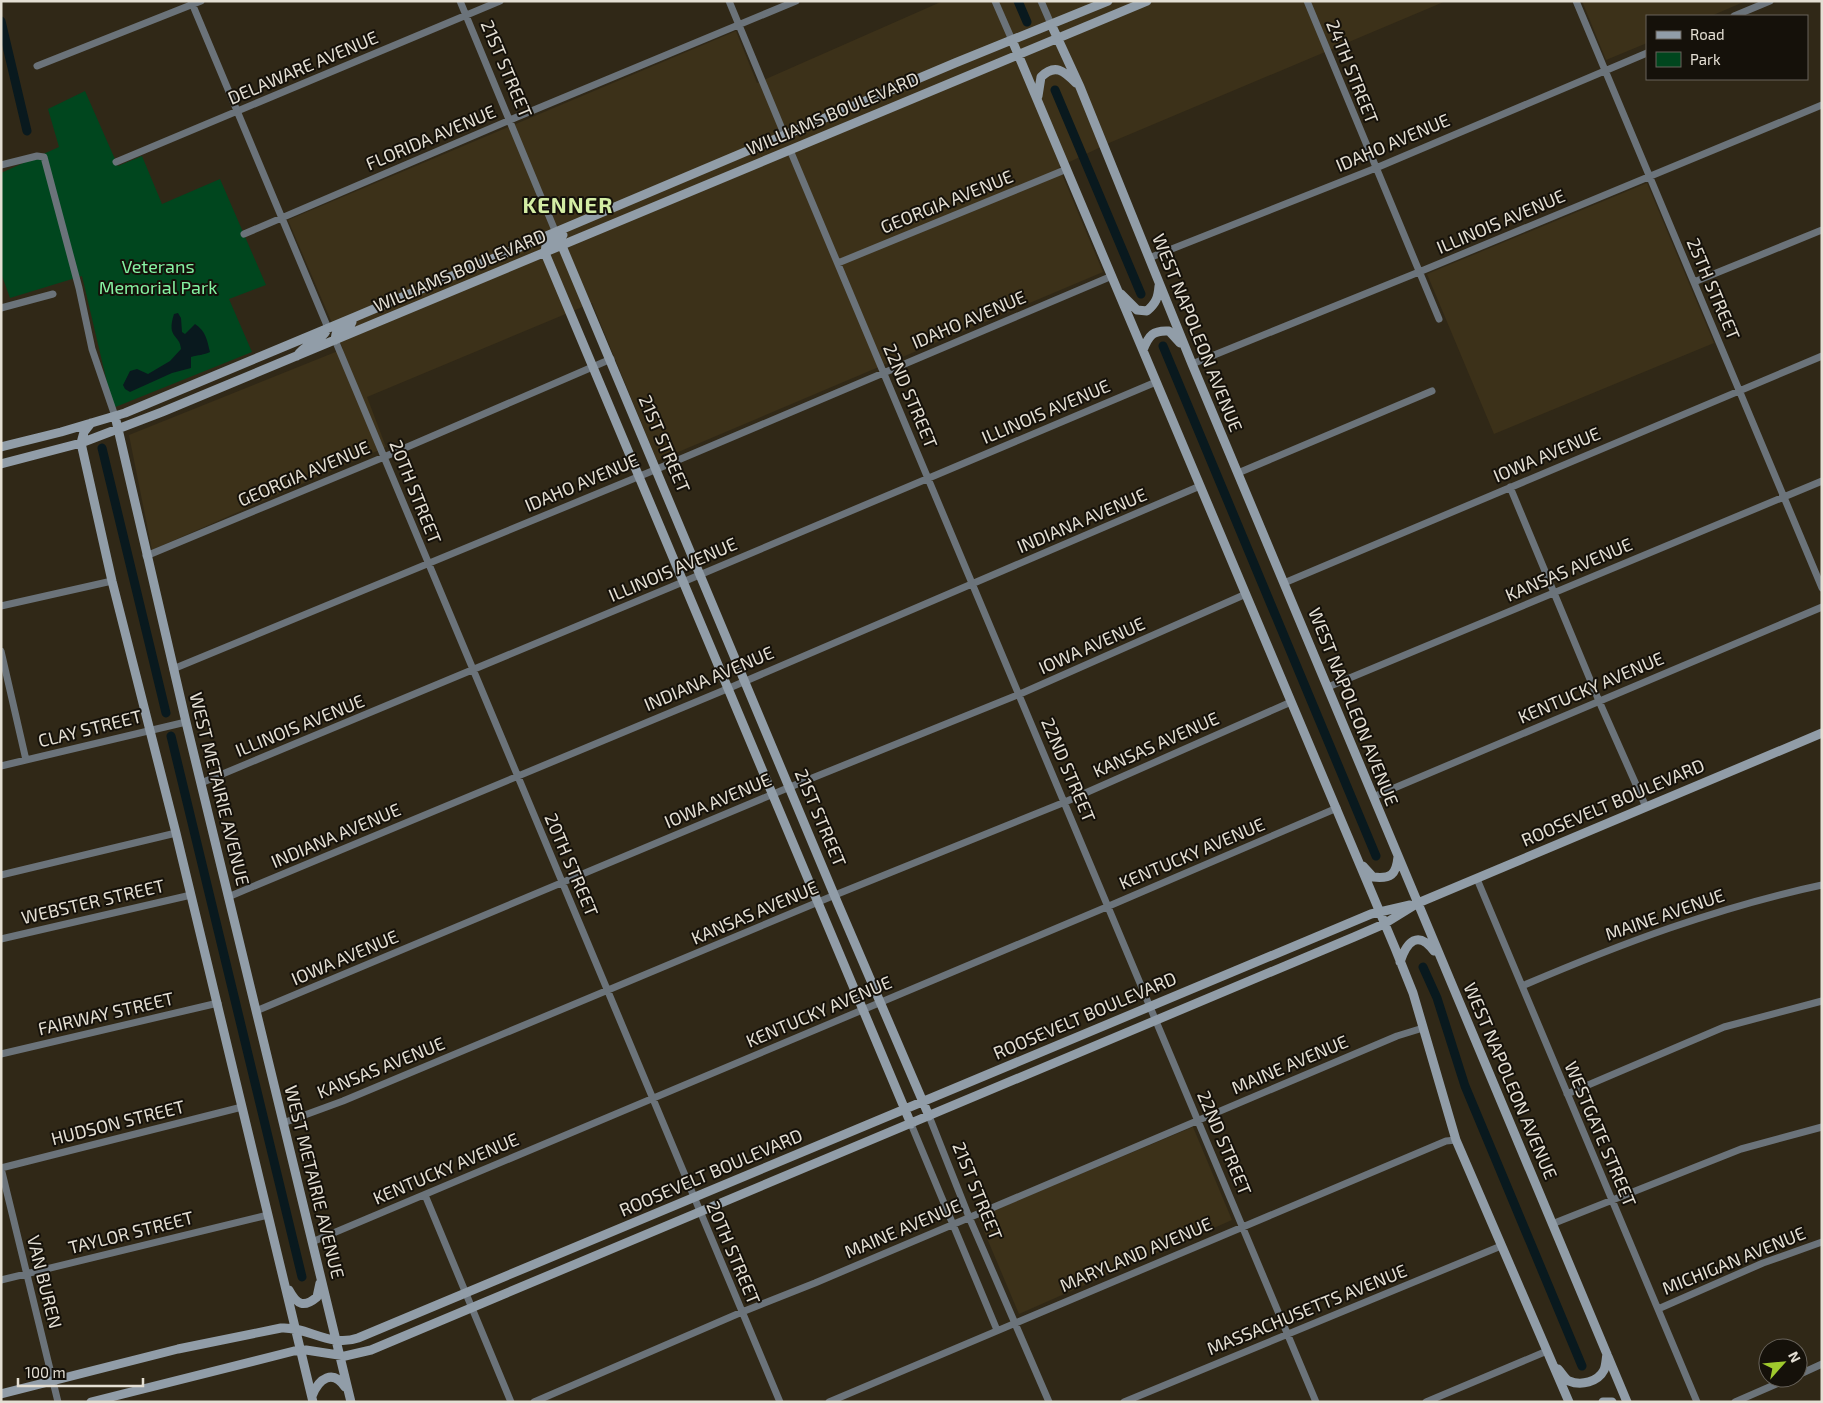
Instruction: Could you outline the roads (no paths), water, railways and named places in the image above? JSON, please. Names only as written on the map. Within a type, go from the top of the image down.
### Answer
[{"type":"main road","name":"WILLIAMS BOULEVARD","points":[[1,447],[115,416],[355,318],[1108,1]]},
{"type":"main road","name":"WILLIAMS BOULEVARD","points":[[3,464],[81,443],[118,430],[1147,1]]},
{"type":"main road","name":"WEST NAPOLEON AVENUE","points":[[1051,24],[1080,87],[1192,364],[1627,1402]]},
{"type":"main road","points":[[1012,40],[1337,808],[1400,962],[1412,993],[1456,1140],[1569,1402]]},
{"type":"main road","points":[[1037,99],[1041,77],[1051,70],[1058,70],[1064,73],[1080,87]]},
{"type":"main road","points":[[766,160],[785,143],[785,136]]},
{"type":"main road","points":[[545,253],[546,245],[576,229],[584,221]]},
{"type":"main road","name":"21ST STREET","points":[[562,246],[929,1116]]},
{"type":"main road","name":"21ST STREET","points":[[545,253],[682,583],[911,1124]]},
{"type":"main road","points":[[1118,290],[1137,310],[1147,311],[1158,298],[1160,284]]},
{"type":"main road","points":[[335,340],[336,334],[350,326],[355,318]]},
{"type":"main road","points":[[297,356],[303,347],[319,340],[328,328]]},
{"type":"main road","points":[[1143,350],[1148,339],[1160,330],[1169,331],[1186,349]]},
{"type":"main road","name":"WEST METAIRIE AVENUE","points":[[115,416],[173,669],[351,1402]]},
{"type":"main road","points":[[91,423],[84,432],[81,443],[112,581],[218,1003],[313,1399]]},
{"type":"main road","points":[[1,452],[3,464]]},
{"type":"main road","name":"ROOSEVELT BOULEVARD","points":[[91,1402],[301,1350],[340,1356],[364,1352],[700,1213],[1384,924],[1418,903],[1822,733]]},
{"type":"main road","points":[[1357,858],[1373,877],[1385,879],[1391,876],[1396,868],[1398,856]]},
{"type":"main road","name":"ROOSEVELT BOULEVARD","points":[[1,1394],[198,1345],[273,1330],[286,1328],[336,1340],[348,1341],[358,1338],[1379,911],[1418,903]]},
{"type":"main road","points":[[1400,962],[1404,947],[1411,941],[1416,940],[1428,943],[1442,962]]},
{"type":"main road","points":[[284,1281],[293,1297],[299,1303],[305,1304],[317,1298],[321,1278]]},
{"type":"main road","points":[[1552,1362],[1568,1380],[1578,1384],[1597,1378],[1604,1370],[1607,1354]]},
{"type":"main road","points":[[313,1399],[316,1385],[332,1377],[340,1380],[348,1392]]},
{"type":"main road","points":[[1603,1402],[1612,1402]]},
{"type":"street","points":[[37,66],[201,1]]},
{"type":"street","name":"21ST STREET","points":[[460,1],[556,232]]},
{"type":"street","name":"DELAWARE AVENUE","points":[[116,162],[500,1]]},
{"type":"street","points":[[729,1],[785,136]]},
{"type":"street","name":"FLORIDA AVENUE","points":[[244,234],[796,1]]},
{"type":"street","points":[[995,1],[1012,40]]},
{"type":"street","points":[[1041,1],[1051,24]]},
{"type":"street","name":"24TH STREET","points":[[1307,1],[1439,320]]},
{"type":"street","name":"25TH STREET","points":[[1576,1],[1822,588]]},
{"type":"street","points":[[1736,15],[1770,1]]},
{"type":"street","points":[[192,3],[328,328]]},
{"type":"street","name":"IDAHO AVENUE","points":[[1149,258],[1376,168],[1646,53]]},
{"type":"street","name":"ILLINOIS AVENUE","points":[[1192,364],[1822,105]]},
{"type":"street","name":"22ND STREET","points":[[790,150],[1316,1402]]},
{"type":"street","name":"WEST METAIRIE AVENUE","points":[[1,165],[37,156],[44,157],[79,288],[92,349],[115,416]]},
{"type":"street","name":"GEORGIA AVENUE","points":[[838,264],[1067,169]]},
{"type":"street","points":[[1694,282],[1822,230]]},
{"type":"street","name":"IDAHO AVENUE","points":[[173,669],[657,469],[1112,276]]},
{"type":"street","points":[[1,308],[53,294]]},
{"type":"street","name":"20TH STREET","points":[[335,340],[606,991],[780,1402]]},
{"type":"street","name":"IOWA AVENUE","points":[[1284,582],[1822,356]]},
{"type":"street","name":"GEORGIA AVENUE","points":[[146,556],[384,457],[611,359]]},
{"type":"street","name":"ILLINOIS AVENUE","points":[[201,783],[682,583],[1156,382]]},
{"type":"street","points":[[1238,473],[1432,391]]},
{"type":"street","name":"KANSAS AVENUE","points":[[1328,687],[1822,481]]},
{"type":"street","name":"INDIANA AVENUE","points":[[228,897],[727,689],[1200,486]]},
{"type":"street","points":[[1510,487],[1599,701],[1646,806]]},
{"type":"street","points":[[1,606],[112,581]]},
{"type":"street","name":"IOWA AVENUE","points":[[256,1011],[790,787],[1020,694],[1246,594]]},
{"type":"street","name":"KENTUCKY AVENUE","points":[[1373,797],[1822,607]]},
{"type":"street","points":[[1,651],[26,760]]},
{"type":"street","name":"KANSAS AVENUE","points":[[284,1123],[343,1101],[835,895],[1065,802],[1291,702]]},
{"type":"street","name":"CLAY STREET","points":[[1,766],[186,722]]},
{"type":"street","name":"KENTUCKY AVENUE","points":[[312,1242],[1337,808]]},
{"type":"street","points":[[1,875],[176,833]]},
{"type":"street","name":"WESTGATE STREET","points":[[1477,879],[1696,1402]]},
{"type":"street","name":"MAINE AVENUE","points":[[1522,986],[1612,948],[1701,916],[1791,891],[1822,885]]},
{"type":"street","name":"WEBSTER STREET","points":[[1,939],[191,895]]},
{"type":"street","points":[[1567,1094],[1724,1027],[1822,1001]]},
{"type":"street","name":"FAIRWAY STREET","points":[[1,1054],[218,1003]]},
{"type":"street","name":"MAINE AVENUE","points":[[534,1402],[969,1216],[1397,1036],[1423,1028]]},
{"type":"street","name":"HUDSON STREET","points":[[1,1168],[242,1107]]},
{"type":"street","name":"21ST STREET","points":[[929,1116],[969,1216],[1049,1402]]},
{"type":"street","name":"21ST STREET","points":[[911,1124],[997,1330]]},
{"type":"street","points":[[1552,1224],[1741,1149],[1822,1127]]},
{"type":"street","name":"MARYLAND AVENUE","points":[[829,1402],[1444,1142],[1456,1140]]},
{"type":"street","name":"VAN BUREN","points":[[1,1168],[58,1402]]},
{"type":"street","points":[[425,1195],[511,1402]]},
{"type":"street","name":"TAYLOR STREET","points":[[1,1280],[268,1215]]},
{"type":"street","name":"MICHIGAN AVENUE","points":[[1658,1308],[1763,1264],[1822,1242]]},
{"type":"street","name":"MASSACHUSETTS AVENUE","points":[[1124,1402],[1501,1246]]},
{"type":"street","points":[[1426,1402],[1547,1351]]},
{"type":"street","points":[[1808,1370],[1822,1364]]},
{"type":"street","points":[[1735,1402],[1767,1388]]},
{"type":"waterway","points":[[1018,1],[1027,22]]},
{"type":"waterway","points":[[1,21],[27,131]]},
{"type":"waterway","points":[[1055,90],[1141,294]]},
{"type":"waterway","points":[[1163,346],[1376,856]]},
{"type":"waterway","points":[[102,448],[166,713]]},
{"type":"waterway","points":[[171,736],[302,1277]]},
{"type":"waterway","points":[[1423,967],[1437,998],[1465,1086],[1582,1366]]},
{"type":"district","name":"KENNER","points":[[568,205]]},
{"type":"park label","name":"Veterans Memorial Park","points":[[158,277]]}]
